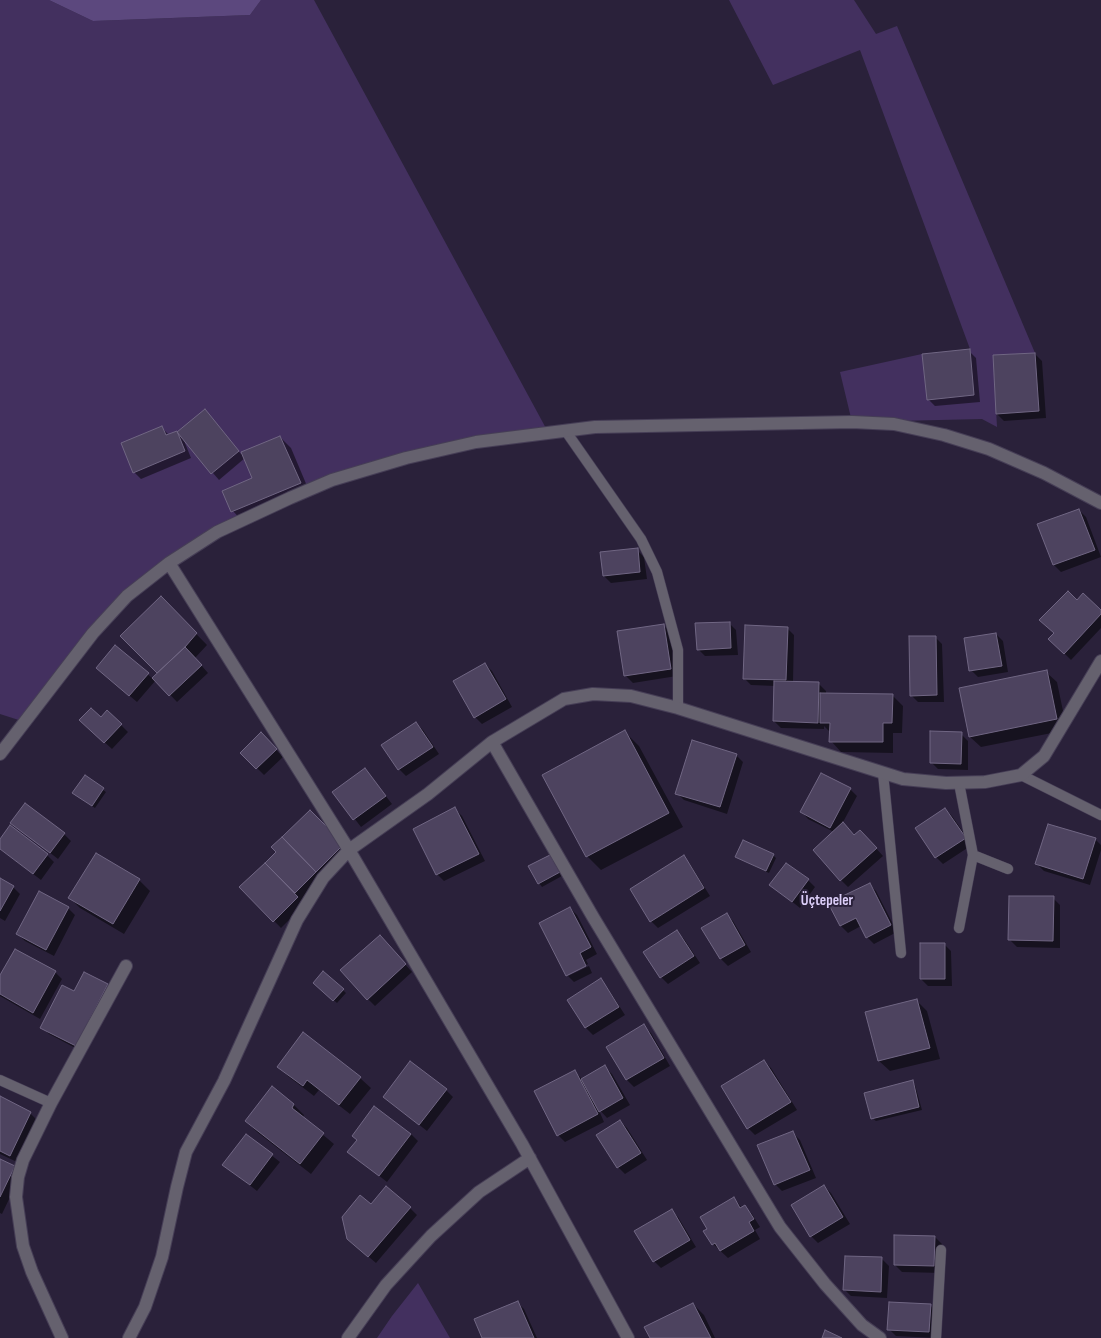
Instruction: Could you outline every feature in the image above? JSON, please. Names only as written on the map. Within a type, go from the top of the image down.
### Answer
[{"type":"street","points":[[0,754],[93,633],[127,596],[169,563],[217,532],[332,480],[406,458],[476,442],[595,426],[852,422],[894,424],[944,435],[989,449],[1044,473],[1101,503]]},
{"type":"street","points":[[169,563],[349,850],[530,1158],[628,1338]]},
{"type":"street","points":[[129,1338],[145,1307],[162,1257],[186,1152],[224,1081],[297,920],[322,878],[349,850],[428,794],[492,742],[564,699],[593,694],[631,696],[678,708],[903,779],[946,783],[986,782],[1021,774],[1044,756],[1101,661]]},
{"type":"street","points":[[492,742],[593,917],[780,1227],[825,1284],[862,1325],[880,1338]]},
{"type":"street","points":[[62,1338],[32,1272],[24,1246],[16,1197],[18,1177],[51,1103],[126,966]]},
{"type":"street","points":[[348,1338],[386,1285],[431,1236],[479,1192],[530,1158]]},
{"type":"lane","points":[[565,430],[641,539],[657,572],[678,650],[678,708]]},
{"type":"lane","points":[[883,772],[902,953]]},
{"type":"lane","points":[[1021,774],[1101,815]]},
{"type":"lane","points":[[959,783],[973,854],[959,928]]},
{"type":"lane","points":[[973,854],[1008,869]]},
{"type":"lane","points":[[0,1080],[51,1103]]},
{"type":"lane","points":[[936,1338],[941,1250]]},
{"type":"shaded area","points":[[0,0],[49,0],[93,21],[250,15],[261,0],[314,0],[548,432],[332,480],[217,532],[127,596],[25,722],[0,714]]},
{"type":"shaded area","points":[[49,0],[261,0],[250,15],[93,21]]},
{"type":"shaded area","points":[[729,0],[854,0],[876,34],[897,26],[1035,353],[993,355],[997,427],[982,419],[852,422],[840,372],[922,354],[927,400],[974,395],[970,349],[860,50],[773,85]]},
{"type":"shaded area","points":[[418,1283],[450,1338],[377,1338],[392,1316]]},
{"type":"building","points":[[970,349],[974,395],[927,400],[922,354]]},
{"type":"building","points":[[1035,353],[1039,411],[996,414],[993,355]]},
{"type":"building","points":[[205,409],[239,451],[211,474],[177,432]]},
{"type":"building","points":[[162,426],[166,435],[177,431],[185,451],[133,473],[121,443]]},
{"type":"building","points":[[280,436],[301,483],[231,512],[222,491],[252,478],[241,452]]},
{"type":"building","points":[[1079,509],[1095,550],[1053,565],[1037,524]]},
{"type":"building","points":[[638,548],[640,572],[603,576],[600,552]]},
{"type":"building","points":[[1068,591],[1077,600],[1083,593],[1101,610],[1101,614],[1064,654],[1048,639],[1054,633],[1039,620]]},
{"type":"building","points":[[161,596],[197,633],[157,673],[120,636]]},
{"type":"building","points":[[730,622],[731,648],[697,650],[695,623]]},
{"type":"building","points":[[664,624],[671,669],[624,676],[617,631]]},
{"type":"building","points":[[745,625],[788,627],[786,680],[743,679]]},
{"type":"building","points":[[996,633],[1002,666],[969,671],[964,638]]},
{"type":"building","points":[[909,636],[936,636],[937,695],[910,696]]},
{"type":"building","points":[[115,645],[149,673],[129,696],[96,668]]},
{"type":"building","points":[[185,647],[202,665],[169,696],[152,678]]},
{"type":"building","points":[[485,663],[506,699],[474,718],[453,681]]},
{"type":"building","points":[[1047,670],[1057,719],[969,737],[959,688]]},
{"type":"building","points":[[774,681],[819,682],[818,723],[773,721]]},
{"type":"building","points":[[820,693],[893,694],[892,723],[883,723],[883,742],[829,742],[830,723],[820,723]]},
{"type":"building","points":[[91,708],[101,717],[107,710],[122,724],[104,743],[79,720]]},
{"type":"building","points":[[416,722],[433,747],[398,770],[381,745]]},
{"type":"building","points":[[625,730],[669,813],[586,857],[542,775]]},
{"type":"building","points":[[930,731],[962,732],[961,764],[930,763]]},
{"type":"building","points":[[261,732],[277,749],[256,769],[240,753]]},
{"type":"building","points":[[692,740],[737,754],[720,807],[675,794]]},
{"type":"building","points":[[365,768],[386,796],[353,820],[332,792]]},
{"type":"building","points":[[821,773],[851,788],[830,828],[800,812]]},
{"type":"building","points":[[85,775],[104,788],[92,806],[72,793]]},
{"type":"building","points":[[25,803],[65,833],[50,853],[10,823]]},
{"type":"building","points":[[455,807],[479,854],[436,875],[413,829]]},
{"type":"building","points":[[945,808],[966,838],[935,858],[915,828]]},
{"type":"building","points":[[310,810],[344,844],[316,872],[282,837]]},
{"type":"building","points":[[843,822],[854,835],[860,830],[877,848],[840,881],[813,850]]},
{"type":"building","points":[[1048,824],[1096,838],[1083,879],[1035,864]]},
{"type":"building","points":[[10,825],[48,854],[33,874],[0,849],[0,839]]},
{"type":"building","points":[[282,837],[316,872],[295,893],[265,863],[276,852],[271,847]]},
{"type":"building","points":[[743,840],[774,854],[766,871],[735,857]]},
{"type":"building","points":[[96,853],[140,879],[113,924],[68,898]]},
{"type":"building","points":[[550,855],[560,872],[538,884],[528,866]]},
{"type":"building","points":[[684,855],[704,888],[650,922],[630,889]]},
{"type":"building","points":[[265,863],[298,897],[273,922],[239,887]]},
{"type":"building","points":[[786,863],[809,879],[792,902],[769,885]]},
{"type":"building","points":[[0,878],[14,886],[0,911]]},
{"type":"building","points":[[870,883],[891,925],[866,938],[856,918],[840,926],[828,903]]},
{"type":"building","points":[[39,891],[69,907],[46,950],[16,934]]},
{"type":"building","points":[[1009,896],[1054,896],[1053,941],[1008,940]]},
{"type":"building","points":[[570,907],[591,947],[580,953],[586,966],[566,976],[539,923]]},
{"type":"building","points":[[727,913],[745,945],[720,959],[701,928]]},
{"type":"building","points":[[677,930],[694,956],[660,978],[643,952]]},
{"type":"building","points":[[380,935],[406,964],[367,1000],[340,970]]},
{"type":"building","points":[[920,943],[945,943],[945,979],[920,979]]},
{"type":"building","points":[[15,949],[56,971],[33,1013],[0,994],[0,975]]},
{"type":"building","points":[[323,971],[344,989],[333,1001],[313,983]]},
{"type":"building","points":[[84,972],[108,984],[76,1046],[40,1028],[62,985],[74,991]]},
{"type":"building","points":[[601,978],[619,1007],[585,1028],[567,1000]]},
{"type":"building","points":[[917,999],[930,1048],[878,1061],[865,1012]]},
{"type":"building","points":[[644,1024],[664,1058],[626,1080],[606,1047]]},
{"type":"building","points":[[303,1032],[361,1077],[339,1105],[307,1080],[303,1086],[277,1067]]},
{"type":"building","points":[[764,1060],[791,1102],[747,1129],[721,1086]]},
{"type":"building","points":[[410,1061],[447,1089],[419,1125],[383,1097]]},
{"type":"building","points":[[605,1065],[623,1098],[599,1112],[581,1079]]},
{"type":"building","points":[[575,1070],[598,1114],[557,1136],[534,1091]]},
{"type":"building","points":[[913,1080],[919,1107],[871,1119],[864,1093]]},
{"type":"building","points":[[272,1086],[294,1104],[292,1108],[324,1133],[300,1164],[245,1121]]},
{"type":"building","points":[[0,1096],[31,1112],[10,1156],[0,1151]]},
{"type":"building","points":[[374,1106],[411,1134],[379,1176],[347,1152],[357,1140],[352,1136]]},
{"type":"building","points":[[620,1120],[641,1153],[617,1168],[596,1135]]},
{"type":"building","points":[[793,1131],[810,1170],[774,1185],[757,1145]]},
{"type":"building","points":[[246,1134],[273,1154],[250,1185],[222,1165]]},
{"type":"building","points":[[0,1159],[15,1166],[0,1197]]},
{"type":"building","points":[[824,1185],[843,1217],[810,1237],[791,1205]]},
{"type":"building","points":[[386,1186],[411,1207],[368,1257],[347,1239],[342,1217],[360,1195],[371,1204]]},
{"type":"building","points":[[734,1197],[740,1208],[745,1205],[754,1219],[749,1222],[754,1231],[720,1251],[715,1243],[712,1245],[703,1231],[707,1229],[700,1217]]},
{"type":"building","points":[[672,1209],[690,1240],[653,1262],[634,1231]]},
{"type":"building","points":[[894,1235],[935,1236],[934,1266],[894,1265]]},
{"type":"building","points":[[845,1256],[882,1257],[881,1292],[843,1290]]},
{"type":"building","points":[[518,1301],[534,1338],[482,1338],[474,1319]]},
{"type":"building","points":[[889,1302],[931,1304],[929,1332],[887,1330]]},
{"type":"building","points":[[693,1303],[711,1338],[650,1338],[644,1327]]},
{"type":"building","points":[[825,1330],[842,1338],[822,1338]]},
{"type":"district","name":"Üçtepeler","points":[[827,901]]}]
